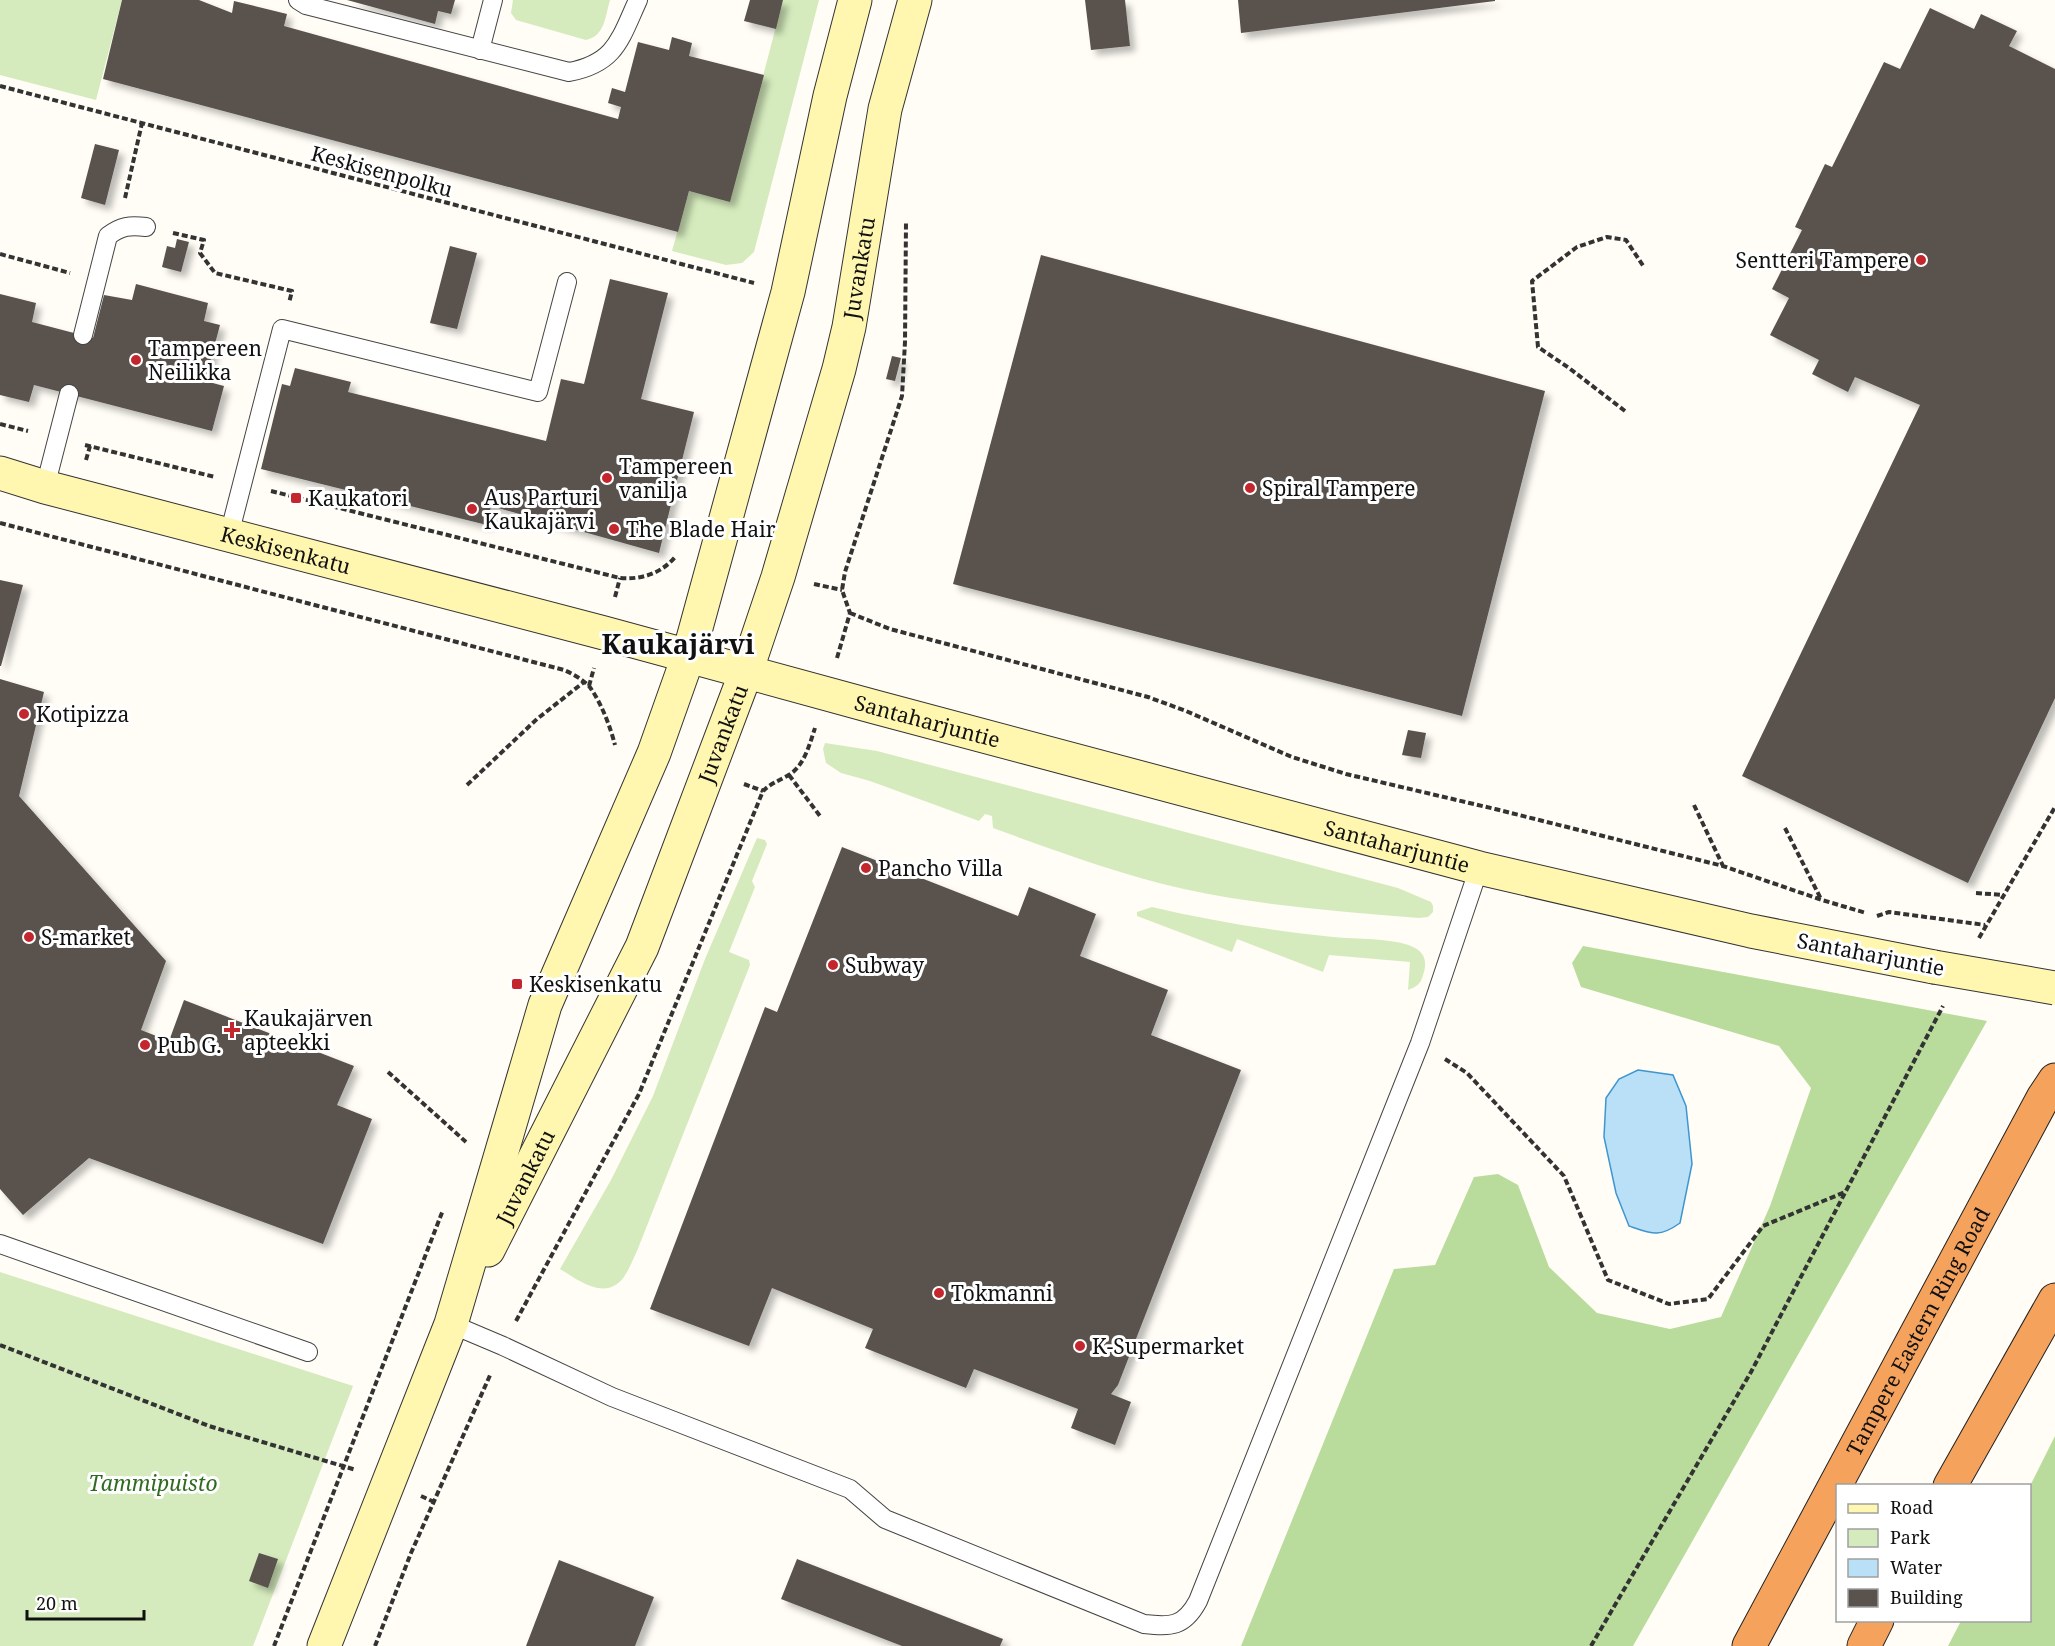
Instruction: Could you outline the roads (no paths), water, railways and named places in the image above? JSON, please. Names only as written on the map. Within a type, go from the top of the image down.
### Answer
[{"type":"highway","name":"Tampere Eastern Ring Road","points":[[1749,1646],[2055,1080]]},
{"type":"highway","points":[[1951,1484],[2055,1300]]},
{"type":"highway","points":[[1740,1646],[1766,1613]]},
{"type":"highway","points":[[1864,1646],[1876,1622]]},
{"type":"highway","points":[[1879,1646],[1885,1622]]},
{"type":"main road","name":"Juvankatu","points":[[324,1646],[451,1324],[545,1005],[654,753],[688,657],[788,292],[830,96],[855,0]]},
{"type":"main road","name":"Juvankatu","points":[[451,1324],[642,947],[746,672],[778,577],[839,369],[849,327],[885,109],[915,0]]},
{"type":"main road","name":"Keskisenkatu","points":[[0,473],[45,487],[746,672]]},
{"type":"main road","name":"Santaharjuntie","points":[[746,672],[1479,868],[1751,931],[2055,988]]},
{"type":"lane","points":[[298,0],[306,5],[569,72],[586,69],[605,58],[618,45],[638,0]]},
{"type":"lane","points":[[480,50],[493,0]]},
{"type":"lane","points":[[83,335],[108,236],[118,228],[130,225],[146,227]]},
{"type":"lane","points":[[229,535],[282,329],[538,392],[567,282]]},
{"type":"lane","points":[[45,487],[69,394]]},
{"type":"lane","points":[[451,1324],[612,1397],[850,1489],[885,1519],[906,1528],[1144,1624],[1162,1626],[1179,1622],[1190,1615],[1198,1601],[1420,1043],[1479,868]]},
{"type":"lane","points":[[0,1244],[308,1352]]},
{"type":"water","points":[[1638,1070],[1673,1075],[1686,1106],[1692,1164],[1680,1223],[1661,1233],[1650,1233],[1629,1226],[1616,1193],[1604,1137],[1606,1098],[1619,1079]]},
{"type":"place","name":"Sentteri Tampere","points":[[1921,260]]},
{"type":"place","name":"Tampereen Neilikka","points":[[136,360]]},
{"type":"place","name":"Tampereen vanilja","points":[[607,478]]},
{"type":"place","name":"Spiral Tampere","points":[[1250,488]]},
{"type":"place","name":"Kaukatori","points":[[296,498]]},
{"type":"place","name":"Aus Parturi Kaukajärvi","points":[[472,509]]},
{"type":"place","name":"The Blade Hair","points":[[614,529]]},
{"type":"place","name":"Kotipizza","points":[[24,714]]},
{"type":"place","name":"Pancho Villa","points":[[866,868]]},
{"type":"place","name":"S-market","points":[[29,937]]},
{"type":"place","name":"Subway","points":[[833,965]]},
{"type":"place","name":"Keskisenkatu","points":[[517,984]]},
{"type":"place","name":"Kaukajärven apteekki","points":[[232,1030]]},
{"type":"place","name":"Pub G.","points":[[145,1045]]},
{"type":"place","name":"Tokmanni","points":[[939,1293]]},
{"type":"place","name":"K-Supermarket","points":[[1080,1346]]},
{"type":"district","name":"Kaukajärvi","points":[[678,643]]},
{"type":"park label","name":"Tammipuisto","points":[[153,1483]]}]
